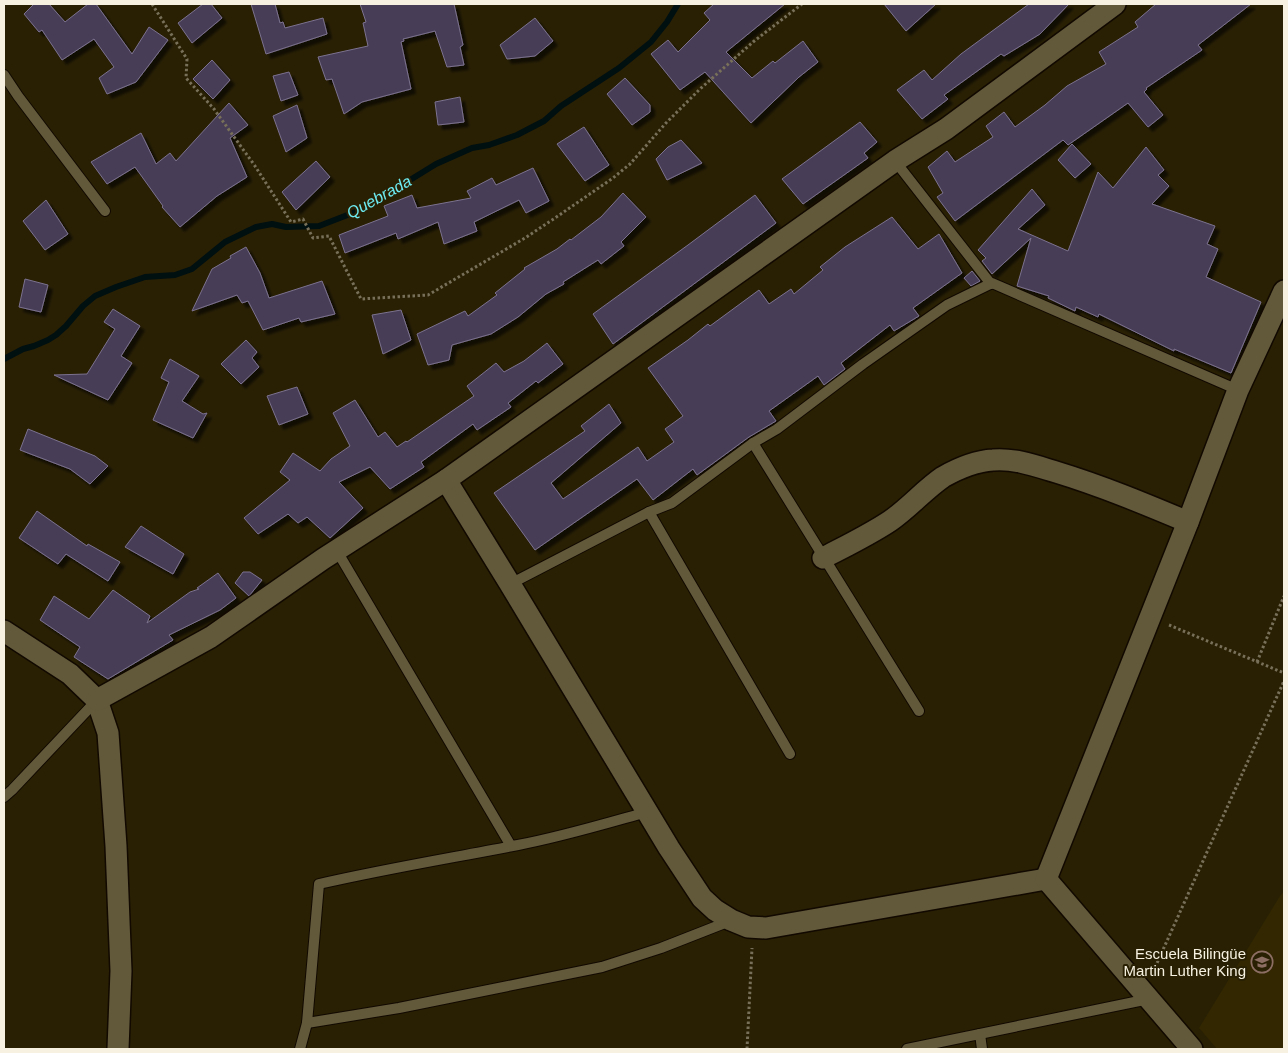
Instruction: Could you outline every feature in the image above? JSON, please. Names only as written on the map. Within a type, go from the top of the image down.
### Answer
[{"type":"street","points":[[97,700],[211,637],[337,550],[446,480],[895,161],[946,129],[1115,4]]},
{"type":"street","points":[[1046,879],[1188,522],[1238,390],[1284,291]]},
{"type":"street","points":[[823,558],[890,521],[943,477],[957,470],[993,460],[1017,461],[1085,480],[1188,522]]},
{"type":"street","points":[[446,480],[669,848],[702,898],[714,910],[748,927],[766,928],[1046,879]]},
{"type":"street","points":[[4,631],[70,674],[97,700],[108,733],[116,846],[121,972],[118,1049]]},
{"type":"street","points":[[1046,879],[1192,1049]]},
{"type":"lane","points":[[4,75],[105,211]]},
{"type":"lane","points":[[895,161],[991,284]]},
{"type":"lane","points":[[510,584],[649,512],[672,503],[753,443],[778,429],[863,364],[947,305],[992,283],[1238,390]]},
{"type":"lane","points":[[753,443],[919,712]]},
{"type":"lane","points":[[649,512],[790,754]]},
{"type":"lane","points":[[337,550],[510,846]]},
{"type":"lane","points":[[4,797],[97,700]]},
{"type":"lane","points":[[300,1049],[307,1023],[319,884],[583,830],[647,812]]},
{"type":"lane","points":[[307,1023],[399,1008],[602,966],[661,948],[731,920]]},
{"type":"lane","points":[[907,1049],[1146,996]]},
{"type":"lane","points":[[980,1034],[982,1049]]},
{"type":"path","points":[[152,4],[188,59],[186,78],[214,110],[255,166],[291,222],[303,219],[313,238],[329,236],[361,299],[428,295],[525,238],[605,184],[630,164],[666,123],[700,89],[753,42],[802,4]]},
{"type":"path","points":[[1258,662],[1284,596]]},
{"type":"path","points":[[1150,617],[1284,673]]},
{"type":"path","points":[[1146,996],[1284,681]]},
{"type":"path","points":[[747,1049],[754,927]]},
{"type":"shaded area","name":"Escuela Bilingüe Martin Luther King","points":[[1284,891],[1284,1049],[1217,1049],[1199,1028]]},
{"type":"building","points":[[34,4],[49,4],[65,22],[88,4],[96,4],[132,54],[149,27],[168,40],[136,82],[107,94],[99,78],[114,67],[94,39],[62,60],[42,30],[39,32],[24,14]]},
{"type":"building","points":[[203,4],[211,4],[222,18],[192,43],[178,23]]},
{"type":"building","points":[[251,4],[275,4],[280,23],[283,22],[285,28],[323,18],[327,34],[266,54]]},
{"type":"building","points":[[360,4],[454,4],[463,45],[460,47],[464,65],[447,67],[435,31],[403,39],[404,41],[401,42],[411,89],[362,102],[344,114],[332,79],[326,80],[318,57],[368,46],[363,23],[366,22]]},
{"type":"building","points":[[714,4],[785,4],[726,52],[752,78],[803,41],[818,62],[799,77],[751,123],[705,72],[680,90],[651,54],[668,40],[678,52],[710,20],[704,13]]},
{"type":"building","points":[[884,4],[936,4],[906,31]]},
{"type":"building","points":[[1029,4],[1069,4],[1040,34],[1004,56],[1001,54],[944,95],[948,99],[922,119],[897,90],[924,70],[932,80],[961,54]]},
{"type":"building","points":[[1156,4],[1251,4],[1198,45],[1202,50],[1146,88],[1144,92],[1163,115],[1148,127],[1128,103],[1068,145],[1063,140],[955,221],[937,197],[943,193],[928,167],[947,151],[955,162],[993,137],[986,126],[1004,112],[1015,127],[1067,86],[1106,64],[1099,52],[1138,27],[1135,22]]},
{"type":"building","points":[[535,18],[553,41],[535,56],[507,59],[500,45]]},
{"type":"building","points":[[212,60],[230,80],[213,99],[193,79]]},
{"type":"building","points":[[289,72],[298,95],[281,101],[273,76]]},
{"type":"building","points":[[625,78],[650,105],[650,112],[632,125],[607,94]]},
{"type":"building","points":[[460,97],[464,122],[438,125],[435,102]]},
{"type":"building","points":[[229,103],[248,125],[230,138],[247,177],[217,196],[180,227],[162,207],[135,167],[107,184],[91,162],[141,133],[156,164],[170,153],[176,161]]},
{"type":"building","points":[[297,105],[307,138],[286,152],[273,116]]},
{"type":"building","points":[[860,122],[877,142],[864,153],[868,158],[803,204],[782,179]]},
{"type":"building","points":[[584,127],[609,165],[585,181],[557,144]]},
{"type":"building","points":[[681,140],[702,163],[667,180],[656,159],[668,147]]},
{"type":"building","points":[[1072,144],[1091,164],[1075,178],[1058,160]]},
{"type":"building","points":[[1146,147],[1164,170],[1158,175],[1169,186],[1152,204],[1215,226],[1207,244],[1218,249],[1206,277],[1261,302],[1231,373],[1174,349],[1174,351],[1099,314],[1098,317],[1076,307],[1075,311],[1048,298],[1049,296],[1017,286],[1031,238],[992,274],[982,261],[986,258],[978,250],[1032,189],[1045,205],[1018,229],[1068,251],[1098,172],[1113,188]]},
{"type":"building","points":[[316,161],[330,177],[296,210],[282,192]]},
{"type":"building","points":[[533,168],[549,201],[526,213],[519,200],[474,222],[477,231],[444,244],[438,222],[398,239],[396,233],[345,253],[339,235],[388,216],[384,206],[412,195],[417,208],[471,198],[467,191],[492,178],[496,185]]},
{"type":"building","points":[[623,193],[646,217],[621,242],[624,246],[601,264],[598,260],[563,282],[564,284],[546,294],[518,317],[491,334],[452,345],[449,360],[428,365],[417,334],[465,311],[468,316],[497,295],[495,293],[524,268],[571,240],[601,217]]},
{"type":"building","points":[[755,195],[776,223],[613,344],[593,314]]},
{"type":"building","points":[[46,200],[68,234],[45,250],[23,221]]},
{"type":"building","points":[[892,217],[918,249],[939,234],[962,273],[913,308],[919,316],[894,331],[890,325],[841,363],[845,369],[824,385],[818,376],[769,411],[776,421],[749,437],[697,475],[693,469],[653,500],[637,479],[535,550],[494,493],[585,431],[581,426],[609,404],[621,423],[551,483],[563,499],[638,447],[647,461],[674,442],[665,429],[683,416],[648,368],[708,324],[710,326],[759,290],[769,304],[791,289],[794,294],[823,270],[820,267],[845,247]]},
{"type":"building","points":[[246,247],[260,273],[269,298],[322,281],[335,314],[301,322],[299,318],[263,330],[248,301],[242,303],[237,295],[192,311],[212,269]]},
{"type":"building","points":[[972,271],[980,281],[971,286],[964,278]]},
{"type":"building","points":[[25,279],[48,285],[41,312],[19,307]]},
{"type":"building","points":[[113,309],[140,326],[121,356],[132,363],[108,400],[54,375],[87,374],[115,329],[104,322]]},
{"type":"building","points":[[401,310],[411,340],[383,354],[372,315]]},
{"type":"building","points":[[246,340],[257,352],[252,358],[259,367],[241,384],[221,364]]},
{"type":"building","points":[[547,343],[563,364],[538,383],[536,381],[508,403],[511,407],[477,430],[473,424],[421,462],[424,467],[390,489],[370,467],[339,482],[363,508],[330,538],[307,517],[298,523],[288,514],[258,534],[244,518],[290,480],[280,472],[293,453],[320,471],[331,459],[350,446],[333,413],[355,400],[378,437],[385,432],[397,447],[474,396],[467,386],[496,363],[504,372],[524,361]]},
{"type":"building","points":[[170,359],[199,376],[182,401],[203,414],[207,413],[193,438],[153,420],[169,382],[161,378]]},
{"type":"building","points":[[297,387],[308,414],[279,425],[267,396]]},
{"type":"building","points":[[28,429],[95,456],[108,466],[90,484],[70,469],[20,450]]},
{"type":"building","points":[[37,511],[87,546],[88,544],[120,562],[108,581],[66,554],[58,564],[19,538]]},
{"type":"building","points":[[141,526],[184,554],[173,574],[125,547]]},
{"type":"building","points":[[243,572],[250,572],[262,580],[249,596],[235,583]]},
{"type":"building","points":[[218,573],[236,598],[220,610],[169,635],[173,640],[108,679],[74,657],[80,647],[40,620],[54,596],[89,619],[113,590],[150,616],[147,623],[190,592],[199,589],[197,588]]},
{"type":"waterway","name":"Quebrada","points":[[4,359],[56,335],[95,296],[145,277],[175,275],[192,269],[225,242],[256,227],[272,224],[286,227],[319,226],[363,209],[436,164],[472,148],[489,145],[517,135],[544,121],[561,106],[619,68],[651,42],[678,4]]},
{"type":"place","name":"Escuela Bilingüe Martin Luther King","points":[[1262,962]]}]
